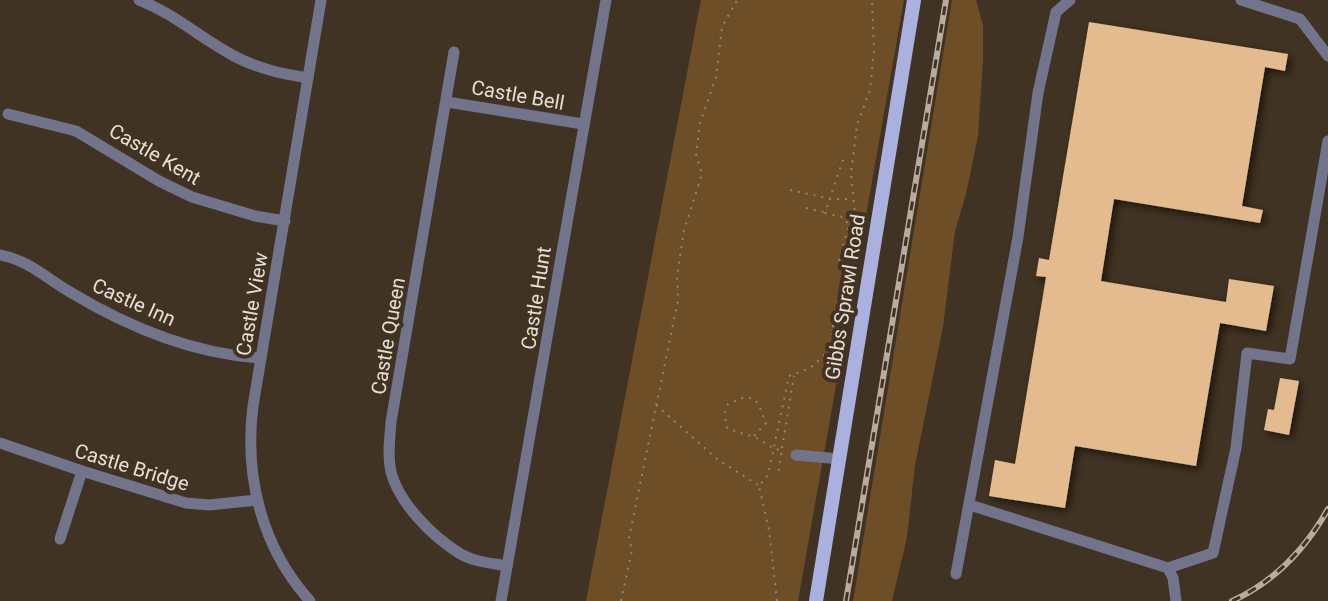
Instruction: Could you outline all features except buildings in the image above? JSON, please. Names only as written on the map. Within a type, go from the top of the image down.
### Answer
[{"type":"main road","name":"Gibbs Sprawl Road","points":[[816,601],[914,0]]},
{"type":"street","points":[[139,0],[177,19],[252,65],[308,78]]},
{"type":"street","name":"Castle View","points":[[310,601],[273,547],[257,500],[250,447],[261,358],[321,0]]},
{"type":"street","name":"Castle Hunt","points":[[501,601],[606,0]]},
{"type":"street","points":[[956,574],[1018,237],[1038,93],[1056,12],[1070,0]]},
{"type":"street","points":[[1241,0],[1300,19],[1328,56]]},
{"type":"street","name":"Castle Queen","points":[[454,52],[388,454],[400,492],[431,531],[459,553],[477,561],[507,566]]},
{"type":"street","name":"Castle Bell","points":[[447,102],[583,124]]},
{"type":"street","name":"Castle Kent","points":[[8,114],[76,131],[159,181],[192,197],[255,216],[285,221]]},
{"type":"street","points":[[970,505],[1168,568],[1213,553],[1236,448],[1247,353],[1290,359],[1328,141]]},
{"type":"street","name":"Castle Inn","points":[[0,255],[30,265],[70,292],[138,327],[194,346],[240,357],[261,358]]},
{"type":"street","name":"Castle Bridge","points":[[0,443],[186,503],[209,505],[257,500]]},
{"type":"street","points":[[796,455],[840,459]]},
{"type":"street","points":[[60,539],[82,471]]},
{"type":"street","points":[[1168,568],[1173,578],[1176,601]]},
{"type":"path","points":[[621,601],[632,550],[629,538],[678,300],[677,276],[684,230],[702,174],[696,154],[700,123],[716,77],[722,27],[737,0]]},
{"type":"path","points":[[759,486],[768,475],[789,376],[810,368],[829,351],[836,307],[854,243],[851,173],[857,125],[870,90],[874,51],[872,0]]},
{"type":"path","points":[[825,213],[844,157]]},
{"type":"path","points":[[790,190],[831,199],[853,199]]},
{"type":"path","points":[[806,208],[843,217],[849,225],[839,261]]},
{"type":"path","points":[[778,475],[795,374]]},
{"type":"path","points":[[754,436],[766,423],[759,405],[754,399],[745,397],[728,404],[726,427],[739,435],[754,436],[773,449],[782,450]]},
{"type":"path","points":[[655,405],[717,459],[759,486],[769,530],[777,601]]},
{"type":"shaded area","points":[[701,0],[904,0],[798,601],[586,601]]},
{"type":"shaded area","points":[[952,0],[976,0],[983,25],[978,136],[955,231],[943,327],[915,465],[907,537],[892,601],[853,601]]},
{"type":"railway","points":[[846,601],[946,0]]},
{"type":"railway","points":[[1232,601],[1262,584],[1288,562],[1310,537],[1328,509]]}]
